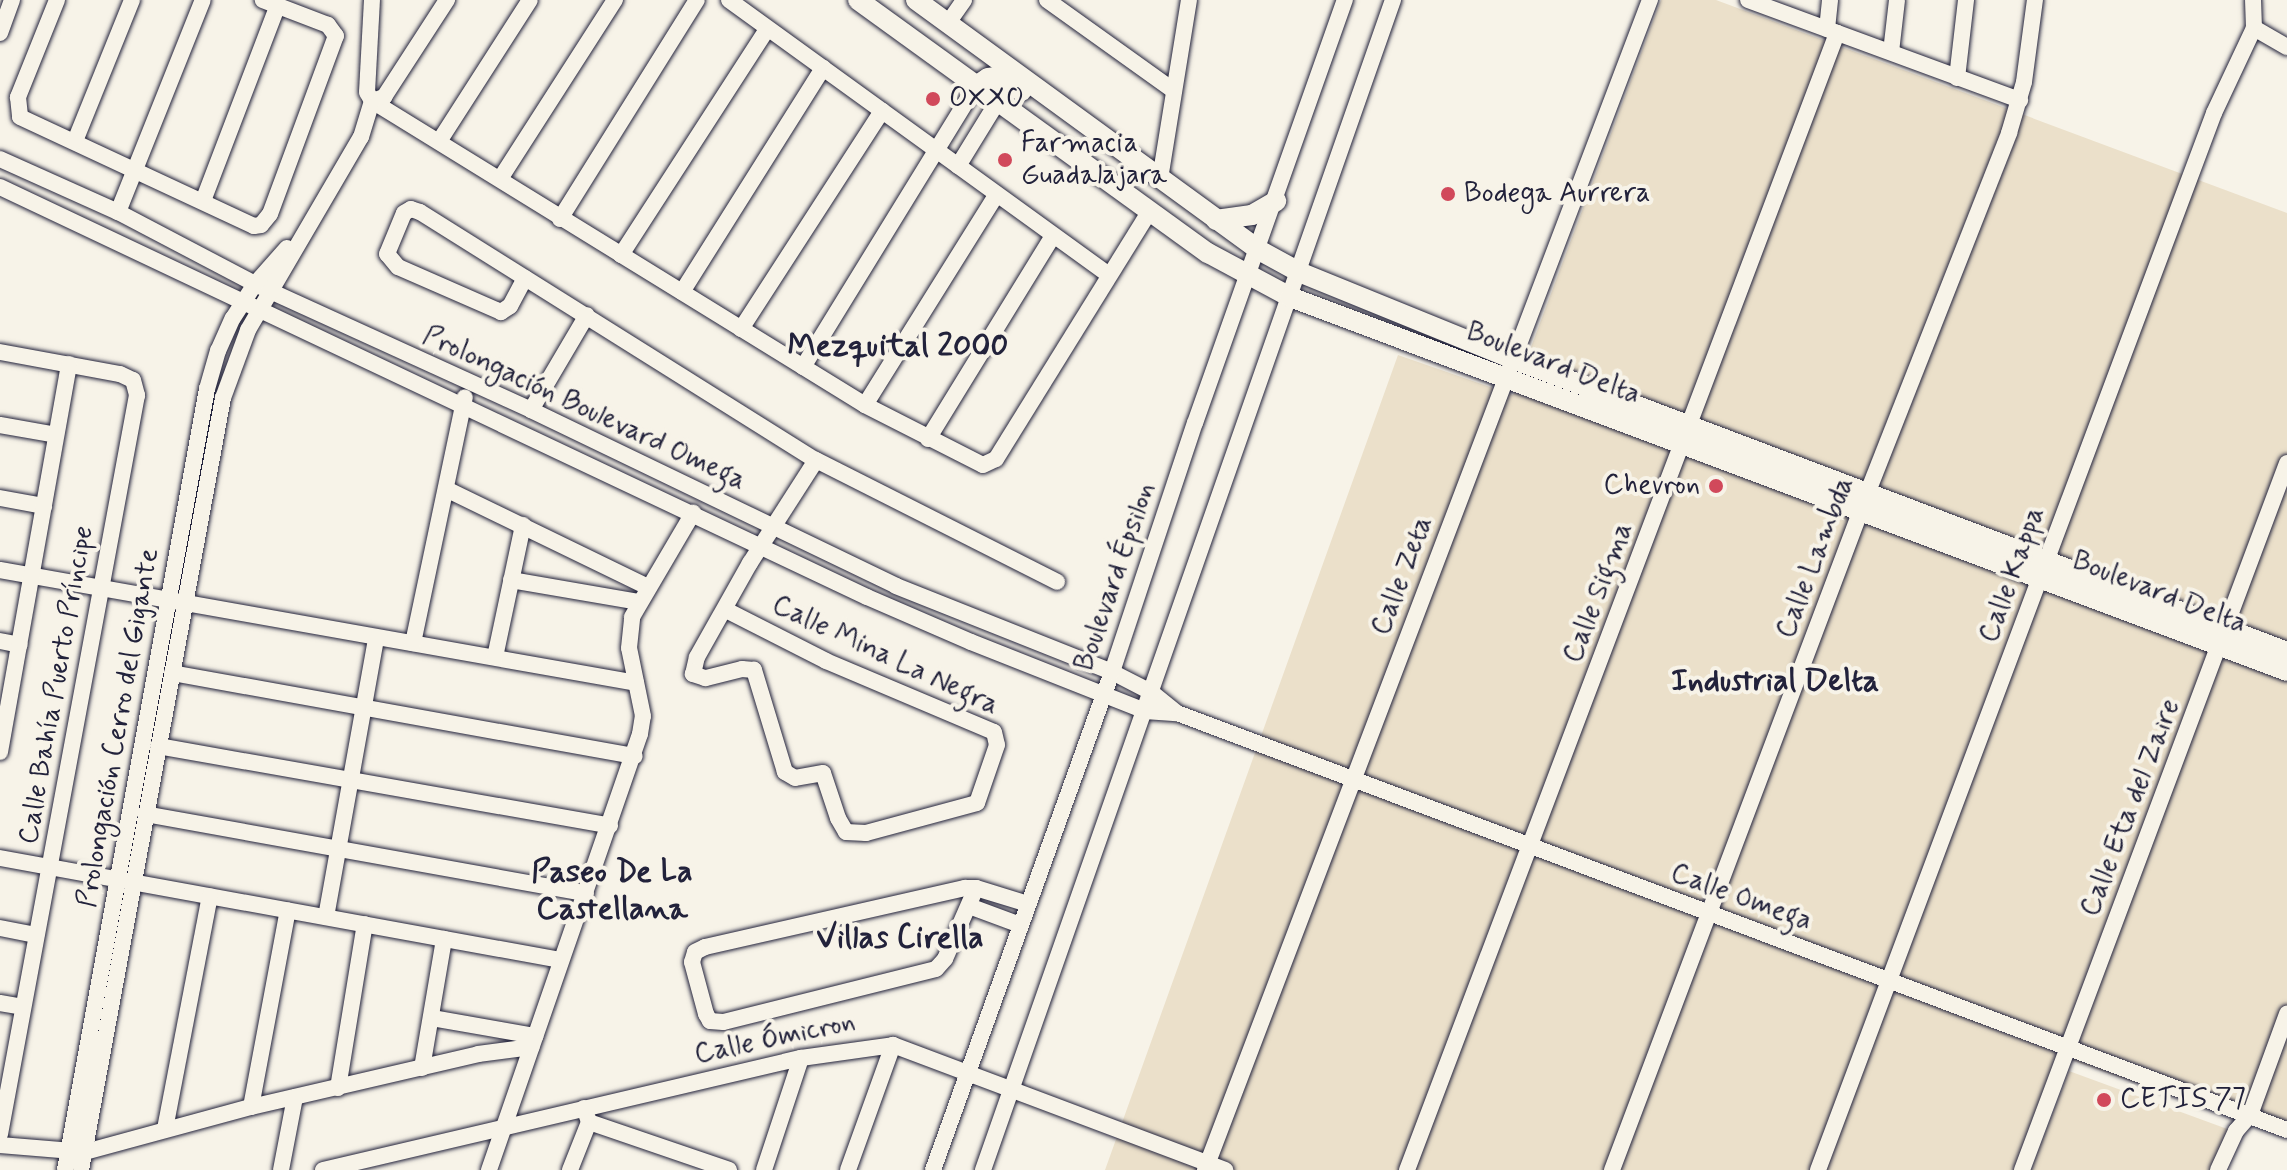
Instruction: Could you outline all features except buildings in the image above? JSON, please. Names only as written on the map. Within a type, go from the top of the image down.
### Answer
[{"type":"main road","name":"Boulevard Delta","points":[[858,0],[1150,211],[1247,276],[1290,297],[1510,368],[2224,638],[2287,671]]},
{"type":"main road","name":"Boulevard Delta","points":[[916,0],[1257,249],[1299,272],[1510,368]]},
{"type":"main road","points":[[976,86],[988,78],[1006,80],[1045,108],[1077,120]]},
{"type":"main road","points":[[1216,220],[1252,215],[1276,201]]},
{"type":"main road","name":"Boulevard Delta","points":[[2224,638],[2287,652]]},
{"type":"street","points":[[0,33],[12,0]]},
{"type":"street","points":[[57,0],[18,97],[17,113],[26,122],[138,170],[248,225],[261,225],[270,214],[334,44],[335,32],[328,25],[271,3],[203,201]]},
{"type":"street","points":[[75,141],[132,0]]},
{"type":"street","points":[[50,210],[65,205],[112,210],[138,170],[203,0]]},
{"type":"street","points":[[372,0],[367,92],[372,101],[440,140],[560,219],[865,405],[928,439],[986,465],[996,459],[1150,211]]},
{"type":"street","points":[[372,101],[384,97],[447,0]]},
{"type":"street","points":[[440,140],[530,0]]},
{"type":"street","points":[[500,179],[615,0]]},
{"type":"street","points":[[560,219],[697,0]]},
{"type":"street","points":[[729,0],[1109,275]]},
{"type":"street","points":[[948,23],[964,0]]},
{"type":"street","points":[[1047,0],[1174,91]]},
{"type":"street","points":[[1160,179],[1188,6],[1172,0]]},
{"type":"street","name":"Boulevard Épsilon","points":[[933,1170],[1112,672],[1345,0]]},
{"type":"street","points":[[983,1170],[1393,0]]},
{"type":"street","name":"Calle Zeta","points":[[1206,1167],[1650,0]]},
{"type":"street","name":"Calle Sigma","points":[[1407,1170],[1687,435],[1832,31],[1830,0]]},
{"type":"street","points":[[1891,52],[1897,0]]},
{"type":"street","points":[[1957,78],[1966,0]]},
{"type":"street","name":"Calle Lambda","points":[[1612,1170],[2020,100],[2035,0]]},
{"type":"street","name":"Calle Kappa","points":[[1818,1170],[2214,113],[2254,28],[2253,0]]},
{"type":"street","points":[[1758,2],[2020,100]]},
{"type":"street","points":[[2254,28],[2287,47]]},
{"type":"street","points":[[621,255],[767,29]]},
{"type":"street","points":[[682,292],[823,68]]},
{"type":"street","points":[[803,367],[976,86]]},
{"type":"street","points":[[263,287],[353,154],[372,101]]},
{"type":"street","points":[[958,166],[998,101]]},
{"type":"street","points":[[741,329],[882,111]]},
{"type":"street","points":[[0,160],[19,195]]},
{"type":"street","name":"Prolongación Boulevard Omega","points":[[0,160],[148,227],[263,287],[531,410],[896,586],[1112,672],[1151,692]]},
{"type":"street","name":"Prolongación Boulevard Omega","points":[[0,187],[971,642],[1145,711]]},
{"type":"street","points":[[865,405],[996,195]]},
{"type":"street","points":[[525,278],[510,306],[501,312],[398,267],[387,254],[404,213],[411,209],[587,315],[816,460],[1057,582]]},
{"type":"street","points":[[148,227],[189,264],[200,280]]},
{"type":"street","points":[[928,439],[1053,236]]},
{"type":"street","name":"Prolongación Cerro del Gigante","points":[[81,1170],[72,1158],[176,601],[207,389],[218,351],[243,301],[263,287]]},
{"type":"street","name":"Prolongación Cerro del Gigante","points":[[125,880],[145,814],[172,673],[176,601],[223,398],[235,357],[259,309],[263,287]]},
{"type":"street","points":[[531,410],[587,315]]},
{"type":"street","name":"Calle Bahía Puerto Príncipe","points":[[0,352],[128,377],[136,386],[50,868],[23,1007],[6,1074],[0,1134]]},
{"type":"street","points":[[0,752],[4,714],[20,645],[69,364]]},
{"type":"street","points":[[413,643],[469,384]]},
{"type":"street","points":[[0,425],[56,435]]},
{"type":"street","name":"Calle Mina La Negra","points":[[726,610],[826,661],[994,732],[997,745],[977,803],[866,833],[846,832],[823,773],[795,778],[785,772],[754,670],[742,669],[705,678],[693,674],[697,657],[816,460]]},
{"type":"street","name":"Calle Eta del Zaire","points":[[2022,1170],[2224,638],[2287,463]]},
{"type":"street","points":[[446,489],[648,587]]},
{"type":"street","points":[[0,498],[44,506]]},
{"type":"street","points":[[489,1170],[506,1128],[560,960],[635,756],[643,716],[629,632],[638,602],[693,513]]},
{"type":"street","points":[[495,657],[523,525]]},
{"type":"street","points":[[0,570],[636,683]]},
{"type":"street","points":[[511,580],[638,602]]},
{"type":"street","points":[[326,917],[376,639]]},
{"type":"street","points":[[0,641],[20,645]]},
{"type":"street","points":[[172,673],[365,705],[635,756]]},
{"type":"street","name":"Calle Omega","points":[[1151,692],[1177,713]]},
{"type":"street","name":"Calle Omega","points":[[1145,711],[1177,713],[2287,1130]]},
{"type":"street","points":[[158,746],[610,826]]},
{"type":"street","points":[[145,814],[586,893]]},
{"type":"street","points":[[0,858],[560,960]]},
{"type":"street","points":[[976,888],[945,959],[930,972],[723,1022],[710,1021],[706,1014],[692,962],[699,949],[950,890],[976,888],[1028,904]]},
{"type":"street","points":[[165,1129],[210,896]]},
{"type":"street","points":[[969,906],[1020,925]]},
{"type":"street","points":[[251,1107],[288,910]]},
{"type":"street","points":[[338,1088],[365,924]]},
{"type":"street","points":[[0,928],[36,935]]},
{"type":"street","points":[[422,1068],[444,939]]},
{"type":"street","points":[[0,1003],[23,1007]]},
{"type":"street","points":[[2218,1170],[2236,1131],[2250,1115],[2287,1014]]},
{"type":"street","points":[[432,1018],[533,1042]]},
{"type":"street","points":[[0,1145],[72,1158],[165,1129],[251,1107],[533,1042]]},
{"type":"street","points":[[848,1170],[893,1045]]},
{"type":"street","name":"Calle Ómicron","points":[[323,1170],[506,1128],[587,1115],[801,1058],[893,1045],[966,1074],[1012,1087],[1206,1167],[1225,1170]]},
{"type":"street","points":[[764,1170],[801,1058]]},
{"type":"street","points":[[281,1170],[295,1097]]},
{"type":"street","points":[[570,1170],[587,1115],[729,1170]]},
{"type":"shaded area","points":[[1661,0],[1716,0],[2287,213],[2287,1137],[2071,1060],[2026,1170],[1105,1170],[1398,355],[1513,395]]},
{"type":"shaded area","name":"CETIS 77","points":[[2069,1071],[2230,1130],[2215,1170],[2031,1170]]},
{"type":"place","name":"OXXO","points":[[933,99]]},
{"type":"place","name":"Farmacia Guadalajara","points":[[1005,160]]},
{"type":"place","name":"Bodega Aurrera","points":[[1448,194]]},
{"type":"place","name":"Chevron","points":[[1716,486]]},
{"type":"place","name":"CETIS 77","points":[[2104,1100]]},
{"type":"district","name":"Mezquital 2000","points":[[898,346]]},
{"type":"district","name":"Industrial Delta","points":[[1775,681]]},
{"type":"district","name":"Paseo De La Castellana","points":[[612,892]]},
{"type":"district","name":"Villas Cirella","points":[[900,938]]}]
